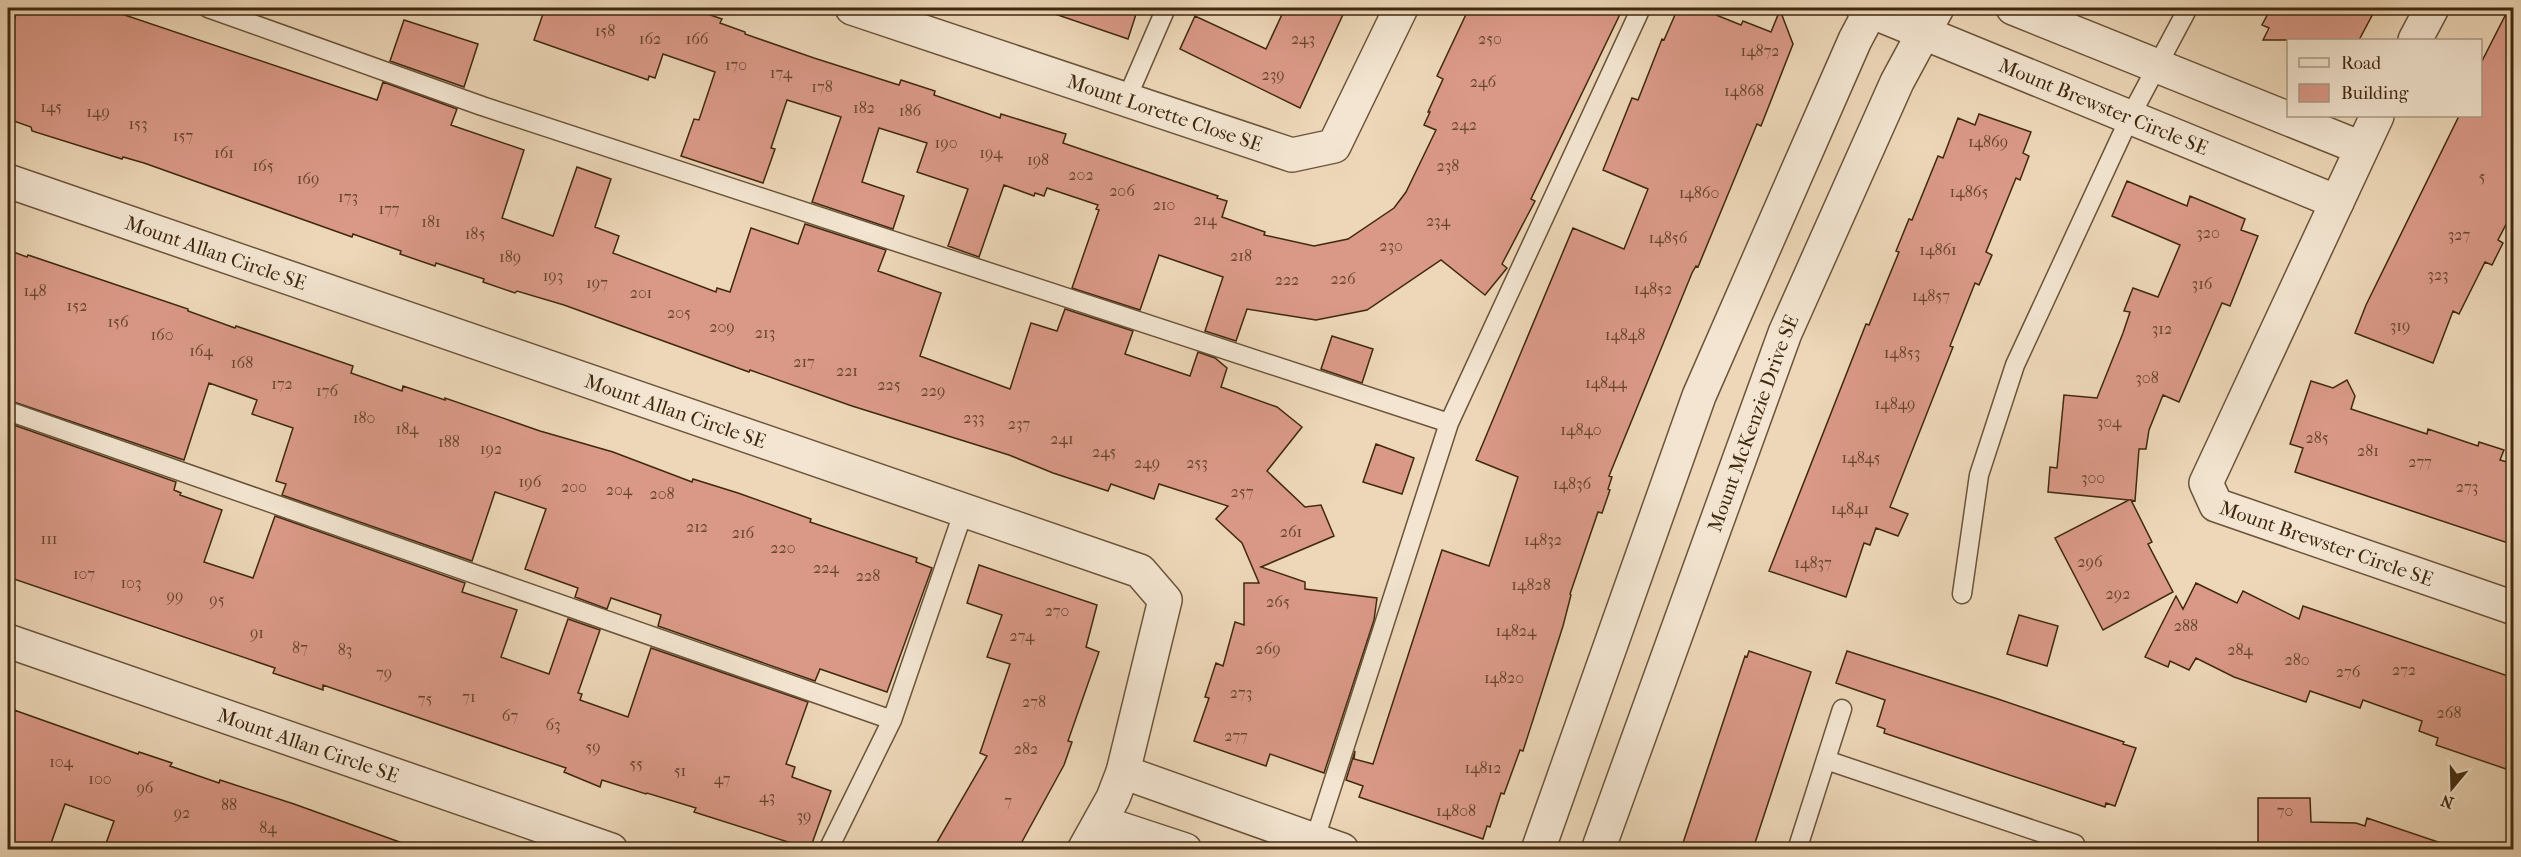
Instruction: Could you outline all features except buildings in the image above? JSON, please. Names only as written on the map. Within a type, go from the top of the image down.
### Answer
[{"type":"street","name":"Mount Lorette Close SE","points":[[852,8],[1292,155],[1334,146],[1401,8]]},
{"type":"street","points":[[1538,849],[1699,396],[1868,8]]},
{"type":"street","name":"Mount Brewster Circle SE","points":[[1868,8],[1930,20],[2130,117],[2337,202]]},
{"type":"street","points":[[2013,8],[2361,148]]},
{"type":"street","points":[[2416,39],[2432,8]]},
{"type":"street","name":"Mount McKenzie Drive SE","points":[[1598,849],[1785,333],[1897,82],[1930,20]]},
{"type":"street","name":"Mount Brewster Circle SE","points":[[2376,117],[2206,483],[2217,504],[2514,608]]},
{"type":"street","name":"Mount Allan Circle SE","points":[[8,181],[1140,571],[1165,600],[1123,772],[1100,822],[1084,849]]},
{"type":"street","name":"Mount Allan Circle SE","points":[[8,641],[611,849]]},
{"type":"street","points":[[1123,772],[1323,846]]},
{"type":"street","points":[[1100,822],[1185,849]]},
{"type":"lane","points":[[208,8],[482,106],[1449,423]]},
{"type":"lane","points":[[1127,98],[1166,8]]},
{"type":"lane","points":[[1323,846],[1449,423],[1641,8]]},
{"type":"lane","points":[[1962,594],[1979,475],[2015,365],[2130,117],[2188,8]]},
{"type":"lane","points":[[8,411],[892,720]]},
{"type":"lane","points":[[828,849],[892,720],[964,510]]},
{"type":"lane","points":[[1797,849],[1842,709]]},
{"type":"lane","points":[[1826,760],[2075,844]]}]
